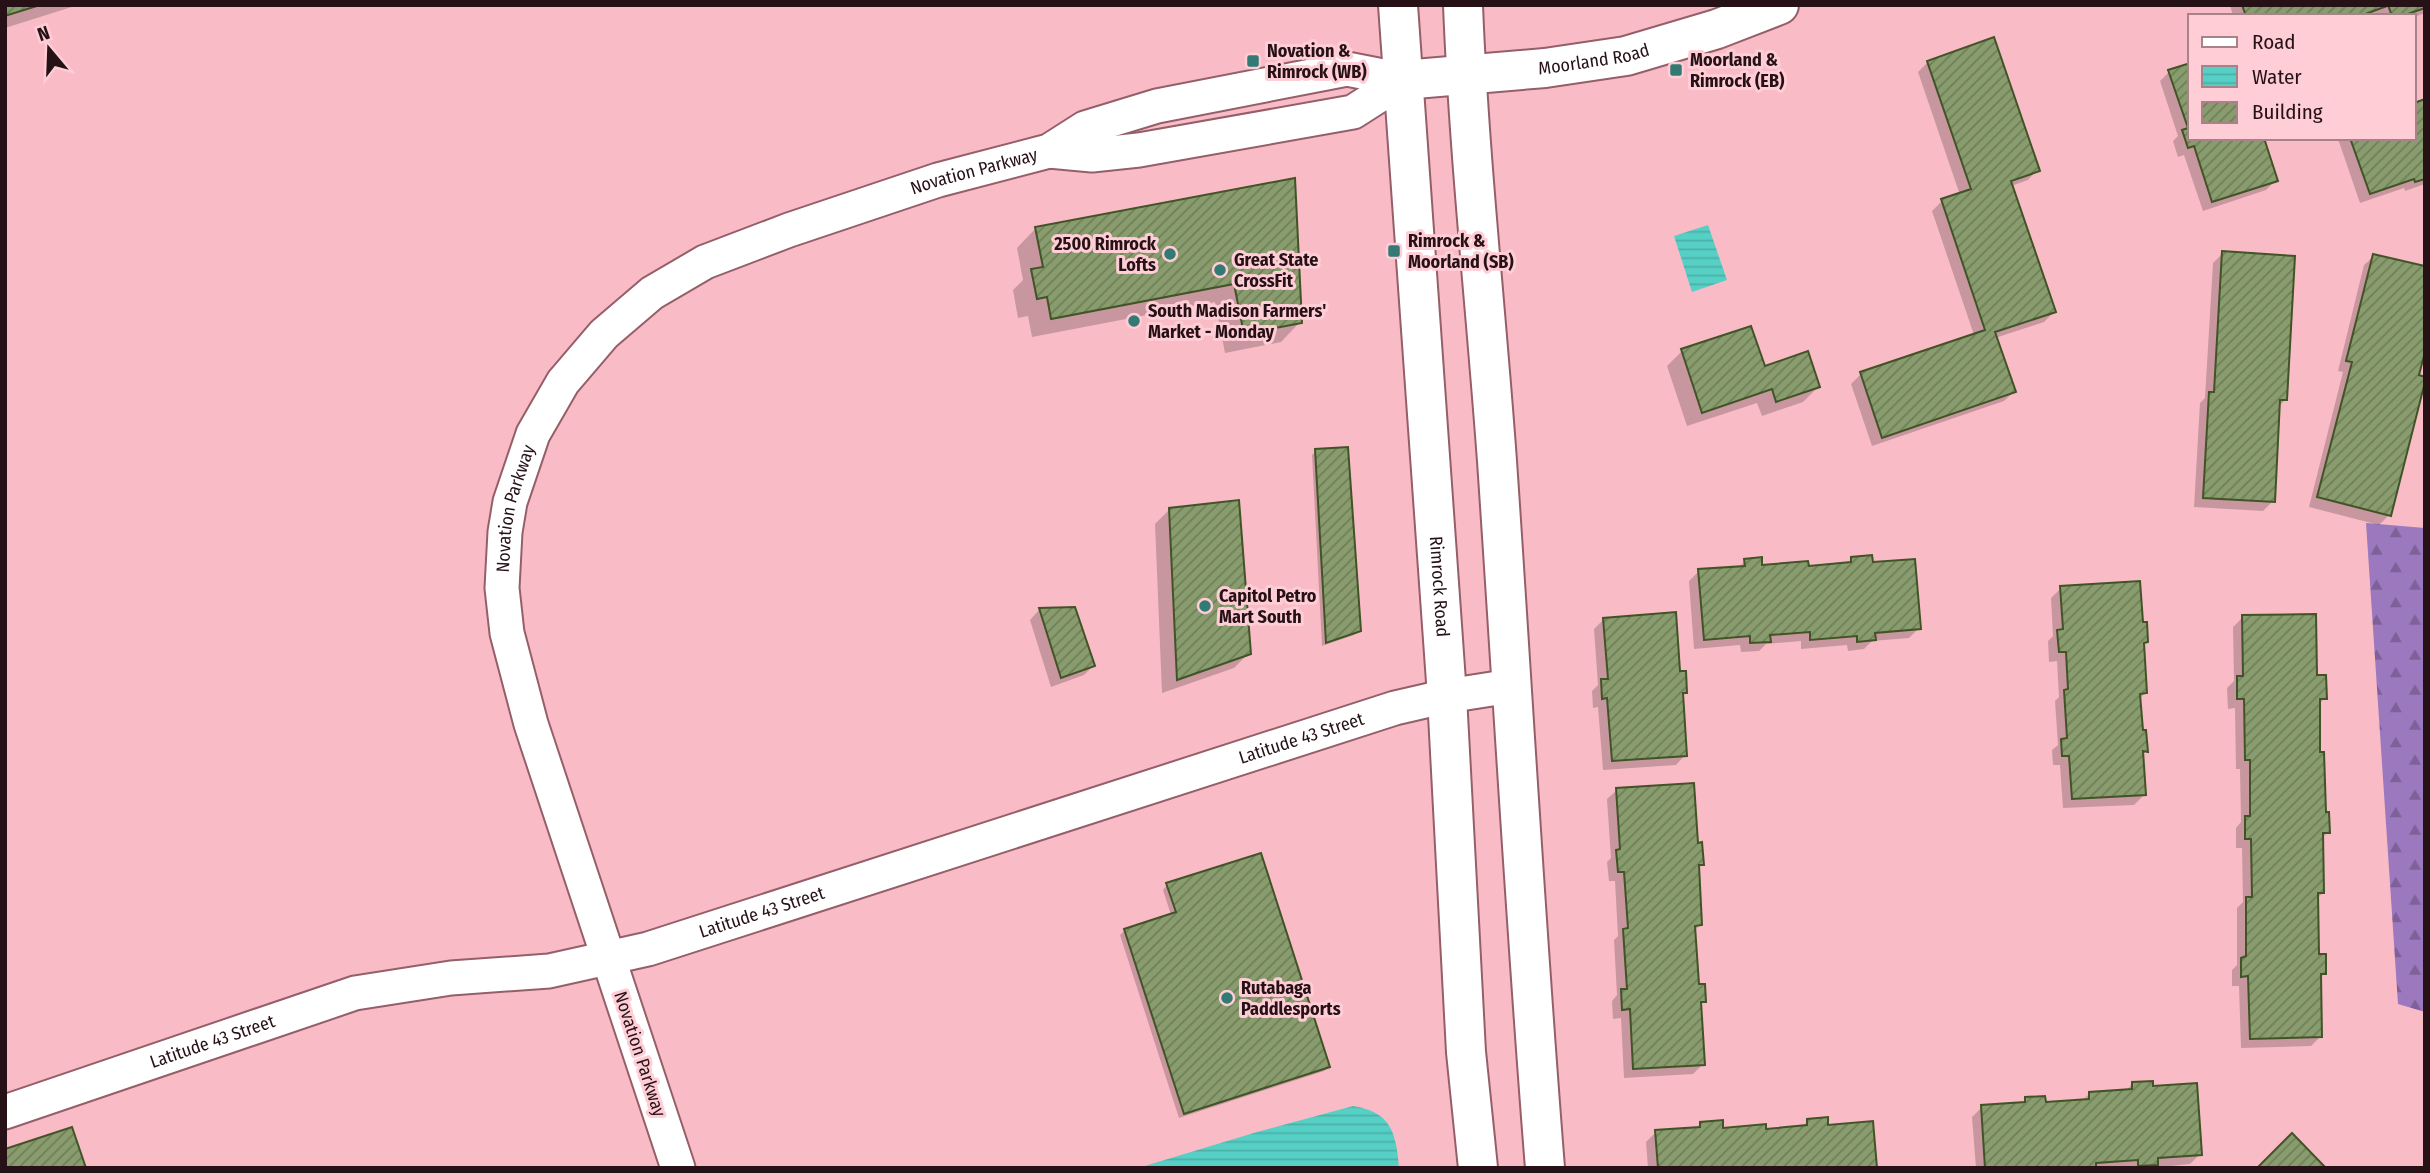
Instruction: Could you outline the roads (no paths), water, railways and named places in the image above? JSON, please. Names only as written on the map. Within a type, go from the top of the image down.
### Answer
[{"type":"main road","name":"Rimrock Road","points":[[1398,5],[1447,696],[1466,1052],[1478,1168]]},
{"type":"main road","points":[[1463,5],[1496,446],[1526,929],[1545,1168]]},
{"type":"main road","name":"Moorland Road","points":[[1404,80],[1545,68],[1626,56],[1717,29],[1779,5]]},
{"type":"street","name":"Novation Parkway","points":[[678,1168],[531,724],[507,633],[502,588],[508,512],[525,456],[543,415],[563,382],[604,334],[652,293],[705,262],[789,230],[938,180],[1049,150],[1085,128],[1157,106],[1347,69],[1404,80]]},
{"type":"street","name":"Latitude 43 Street","points":[[5,1112],[355,993],[451,978],[549,971],[662,945],[1395,708],[1447,696],[1511,686]]},
{"type":"water","points":[[1708,225],[1727,280],[1692,292],[1674,236]]},
{"type":"water","points":[[1353,1106],[1376,1113],[1389,1126],[1396,1144],[1399,1168],[1138,1168],[1257,1132]]},
{"type":"place","name":"Novation & Rimrock (WB)","points":[[1253,61]]},
{"type":"place","name":"Moorland & Rimrock (EB)","points":[[1676,70]]},
{"type":"place","name":"Rimrock & Moorland (SB)","points":[[1394,251]]},
{"type":"place","name":"2500 Rimrock Lofts","points":[[1170,254]]},
{"type":"place","name":"Great State CrossFit","points":[[1220,270]]},
{"type":"place","name":"South Madison Farmers' Market - Monday","points":[[1134,321]]},
{"type":"place","name":"Capitol Petro Mart South","points":[[1205,606]]},
{"type":"place","name":"Rutabaga Paddlesports","points":[[1227,998]]}]
